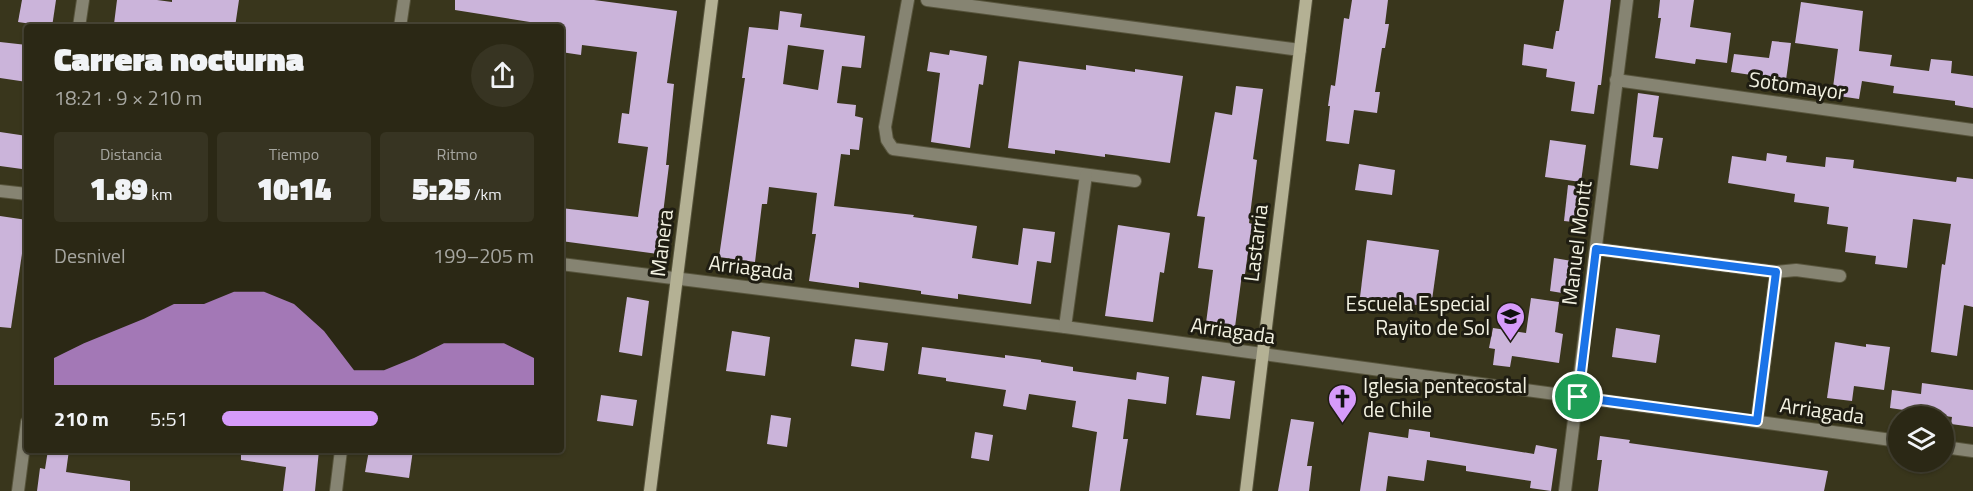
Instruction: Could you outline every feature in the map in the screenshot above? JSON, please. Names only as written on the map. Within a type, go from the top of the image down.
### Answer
[{"type":"main road","name":"Manera","points":[[650,491],[712,0]]},
{"type":"main road","name":"Lastarria","points":[[1246,491],[1306,0]]},
{"type":"street","points":[[79,24],[83,0]]},
{"type":"street","points":[[400,24],[404,0]]},
{"type":"street","points":[[908,0],[885,127],[887,140],[893,149],[1135,181]]},
{"type":"street","points":[[927,0],[1011,6],[1299,50]]},
{"type":"street","name":"Manuel Montt","points":[[1565,491],[1626,0]]},
{"type":"street","name":"Sotomayor","points":[[1616,80],[1973,130]]},
{"type":"street","points":[[1065,327],[1086,175]]},
{"type":"street","points":[[0,191],[24,194]]},
{"type":"street","points":[[1596,249],[1776,272],[1796,270],[1840,276]]},
{"type":"street","name":"Arriagada","points":[[564,264],[1065,327],[1888,439]]},
{"type":"street","points":[[1757,421],[1776,272]]},
{"type":"street","points":[[18,491],[24,445]]},
{"type":"street","points":[[1954,448],[1973,451]]},
{"type":"street","points":[[336,491],[341,453]]},
{"type":"building","points":[[22,0],[56,0],[52,24],[18,22]]},
{"type":"building","points":[[117,0],[172,2],[172,0],[239,0],[235,24],[160,22],[160,24],[114,24]]},
{"type":"building","points":[[455,0],[594,0],[677,11],[667,83],[674,84],[666,165],[669,165],[658,254],[564,241],[564,208],[638,217],[648,147],[618,143],[622,113],[629,114],[637,52],[582,45],[581,55],[564,52],[564,24],[542,24],[455,10]]},
{"type":"building","points":[[1352,0],[1388,0],[1385,24],[1389,24],[1385,48],[1382,48],[1375,92],[1380,92],[1377,113],[1354,110],[1349,144],[1326,141],[1331,85],[1335,86],[1344,18],[1349,19]]},
{"type":"building","points":[[1564,0],[1611,0],[1601,85],[1598,85],[1594,114],[1571,111],[1575,82],[1546,77],[1547,69],[1522,65],[1524,44],[1553,49],[1556,31],[1559,31]]},
{"type":"building","points":[[1660,0],[1694,0],[1690,27],[1731,33],[1727,63],[1696,59],[1695,64],[1655,58],[1661,18],[1658,18]]},
{"type":"building","points":[[1801,2],[1863,11],[1859,51],[1892,55],[1890,66],[1929,71],[1931,59],[1952,61],[1951,73],[1973,76],[1973,108],[1955,105],[1955,101],[1893,93],[1894,86],[1862,81],[1859,99],[1832,95],[1838,49],[1795,43]]},
{"type":"building","points":[[780,11],[802,14],[800,27],[865,36],[861,68],[842,66],[837,103],[856,105],[855,116],[863,118],[859,150],[850,149],[850,155],[841,154],[834,206],[914,215],[913,217],[977,226],[972,258],[1018,265],[1023,228],[1055,232],[1051,263],[1037,261],[1031,304],[958,294],[958,299],[859,282],[859,288],[809,281],[816,234],[812,234],[817,193],[769,187],[767,204],[762,204],[755,262],[719,257],[745,78],[742,78],[749,27],[778,30]],"holes":[[[788,45],[824,50],[818,90],[783,84]]]},
{"type":"building","points":[[1772,41],[1791,43],[1786,80],[1731,72],[1734,54],[1769,58]]},
{"type":"building","points":[[0,42],[24,45],[24,82],[0,78]]},
{"type":"building","points":[[950,50],[987,56],[983,85],[979,84],[970,148],[931,142],[940,73],[927,71],[930,52],[949,55]]},
{"type":"building","points":[[1019,61],[1086,70],[1086,65],[1183,76],[1170,163],[1105,154],[1105,157],[1055,150],[1055,154],[1008,148]]},
{"type":"building","points":[[1236,86],[1263,89],[1253,159],[1257,160],[1249,223],[1252,224],[1235,327],[1206,323],[1213,270],[1198,268],[1205,217],[1197,216],[1215,112],[1232,115]]},
{"type":"building","points":[[1638,93],[1659,96],[1653,137],[1663,138],[1658,169],[1630,165]]},
{"type":"building","points":[[0,132],[24,136],[22,169],[0,166]]},
{"type":"building","points":[[1550,140],[1586,145],[1581,182],[1545,177]]},
{"type":"building","points":[[1767,153],[1787,156],[1786,162],[1825,167],[1826,157],[1854,160],[1853,168],[1956,182],[1957,177],[1973,179],[1973,307],[1964,305],[1957,356],[1931,352],[1942,264],[1945,265],[1951,224],[1913,219],[1907,268],[1875,264],[1876,256],[1845,252],[1848,227],[1827,224],[1829,207],[1794,202],[1795,194],[1728,183],[1732,156],[1766,161]]},
{"type":"building","points":[[1359,164],[1395,170],[1392,195],[1355,190]]},
{"type":"building","points":[[1568,185],[1588,188],[1583,223],[1564,221]]},
{"type":"building","points":[[0,216],[24,220],[24,240],[11,328],[0,327]]},
{"type":"building","points":[[1118,225],[1170,233],[1164,273],[1160,272],[1153,322],[1105,316]]},
{"type":"building","points":[[1367,240],[1439,250],[1431,307],[1360,297]]},
{"type":"building","points":[[1554,258],[1578,262],[1574,295],[1550,291]]},
{"type":"building","points":[[627,297],[649,301],[642,356],[619,352]]},
{"type":"building","points":[[1531,298],[1559,302],[1555,332],[1563,334],[1559,363],[1512,356],[1510,367],[1493,365],[1495,349],[1489,348],[1493,328],[1526,333]]},
{"type":"building","points":[[1616,328],[1660,335],[1656,363],[1612,357]]},
{"type":"building","points":[[732,331],[770,337],[765,376],[726,371]]},
{"type":"building","points":[[855,339],[888,343],[884,371],[851,366]]},
{"type":"building","points":[[1835,342],[1866,347],[1866,344],[1890,347],[1884,390],[1854,386],[1852,401],[1827,398]]},
{"type":"building","points":[[922,347],[1005,358],[1005,355],[1041,360],[1041,362],[1073,367],[1073,371],[1136,380],[1137,372],[1169,377],[1166,404],[1128,399],[1123,439],[1128,439],[1120,491],[1089,491],[1097,432],[1072,427],[1076,401],[1029,394],[1026,410],[1003,406],[1006,390],[946,381],[946,378],[918,374]]},
{"type":"building","points":[[1202,376],[1235,381],[1230,419],[1196,415]]},
{"type":"building","points":[[1922,383],[1973,390],[1973,427],[1954,424],[1954,406],[1890,406],[1892,390],[1921,394]]},
{"type":"building","points":[[601,395],[637,400],[633,426],[597,421]]},
{"type":"building","points":[[771,415],[791,418],[787,447],[767,444]]},
{"type":"building","points":[[1291,419],[1314,422],[1307,466],[1312,466],[1309,491],[1278,491]]},
{"type":"building","points":[[1409,429],[1430,432],[1430,437],[1534,454],[1536,445],[1557,449],[1551,491],[1530,488],[1531,481],[1466,471],[1466,466],[1427,460],[1424,481],[1388,476],[1386,491],[1360,491],[1369,432],[1408,438]]},
{"type":"building","points":[[975,432],[993,435],[989,461],[971,458]]},
{"type":"building","points":[[1600,436],[1630,440],[1629,443],[1828,471],[1824,491],[1598,491],[1602,460],[1597,460]]},
{"type":"building","points":[[48,453],[69,453],[66,472],[130,481],[130,491],[37,491],[40,468],[45,469]]},
{"type":"building","points":[[241,453],[319,453],[315,491],[283,491],[286,467],[241,460]]},
{"type":"building","points":[[368,453],[413,453],[409,478],[365,472]]},
{"type":"place","name":"Escuela Especial Rayito de Sol","points":[[1511,342]]},
{"type":"place","name":"Iglesia pentecostal de Chile","points":[[1342,424]]},
{"type":"route","points":[[1596,249],[1776,272],[1757,421],[1578,397],[1596,249]]}]
